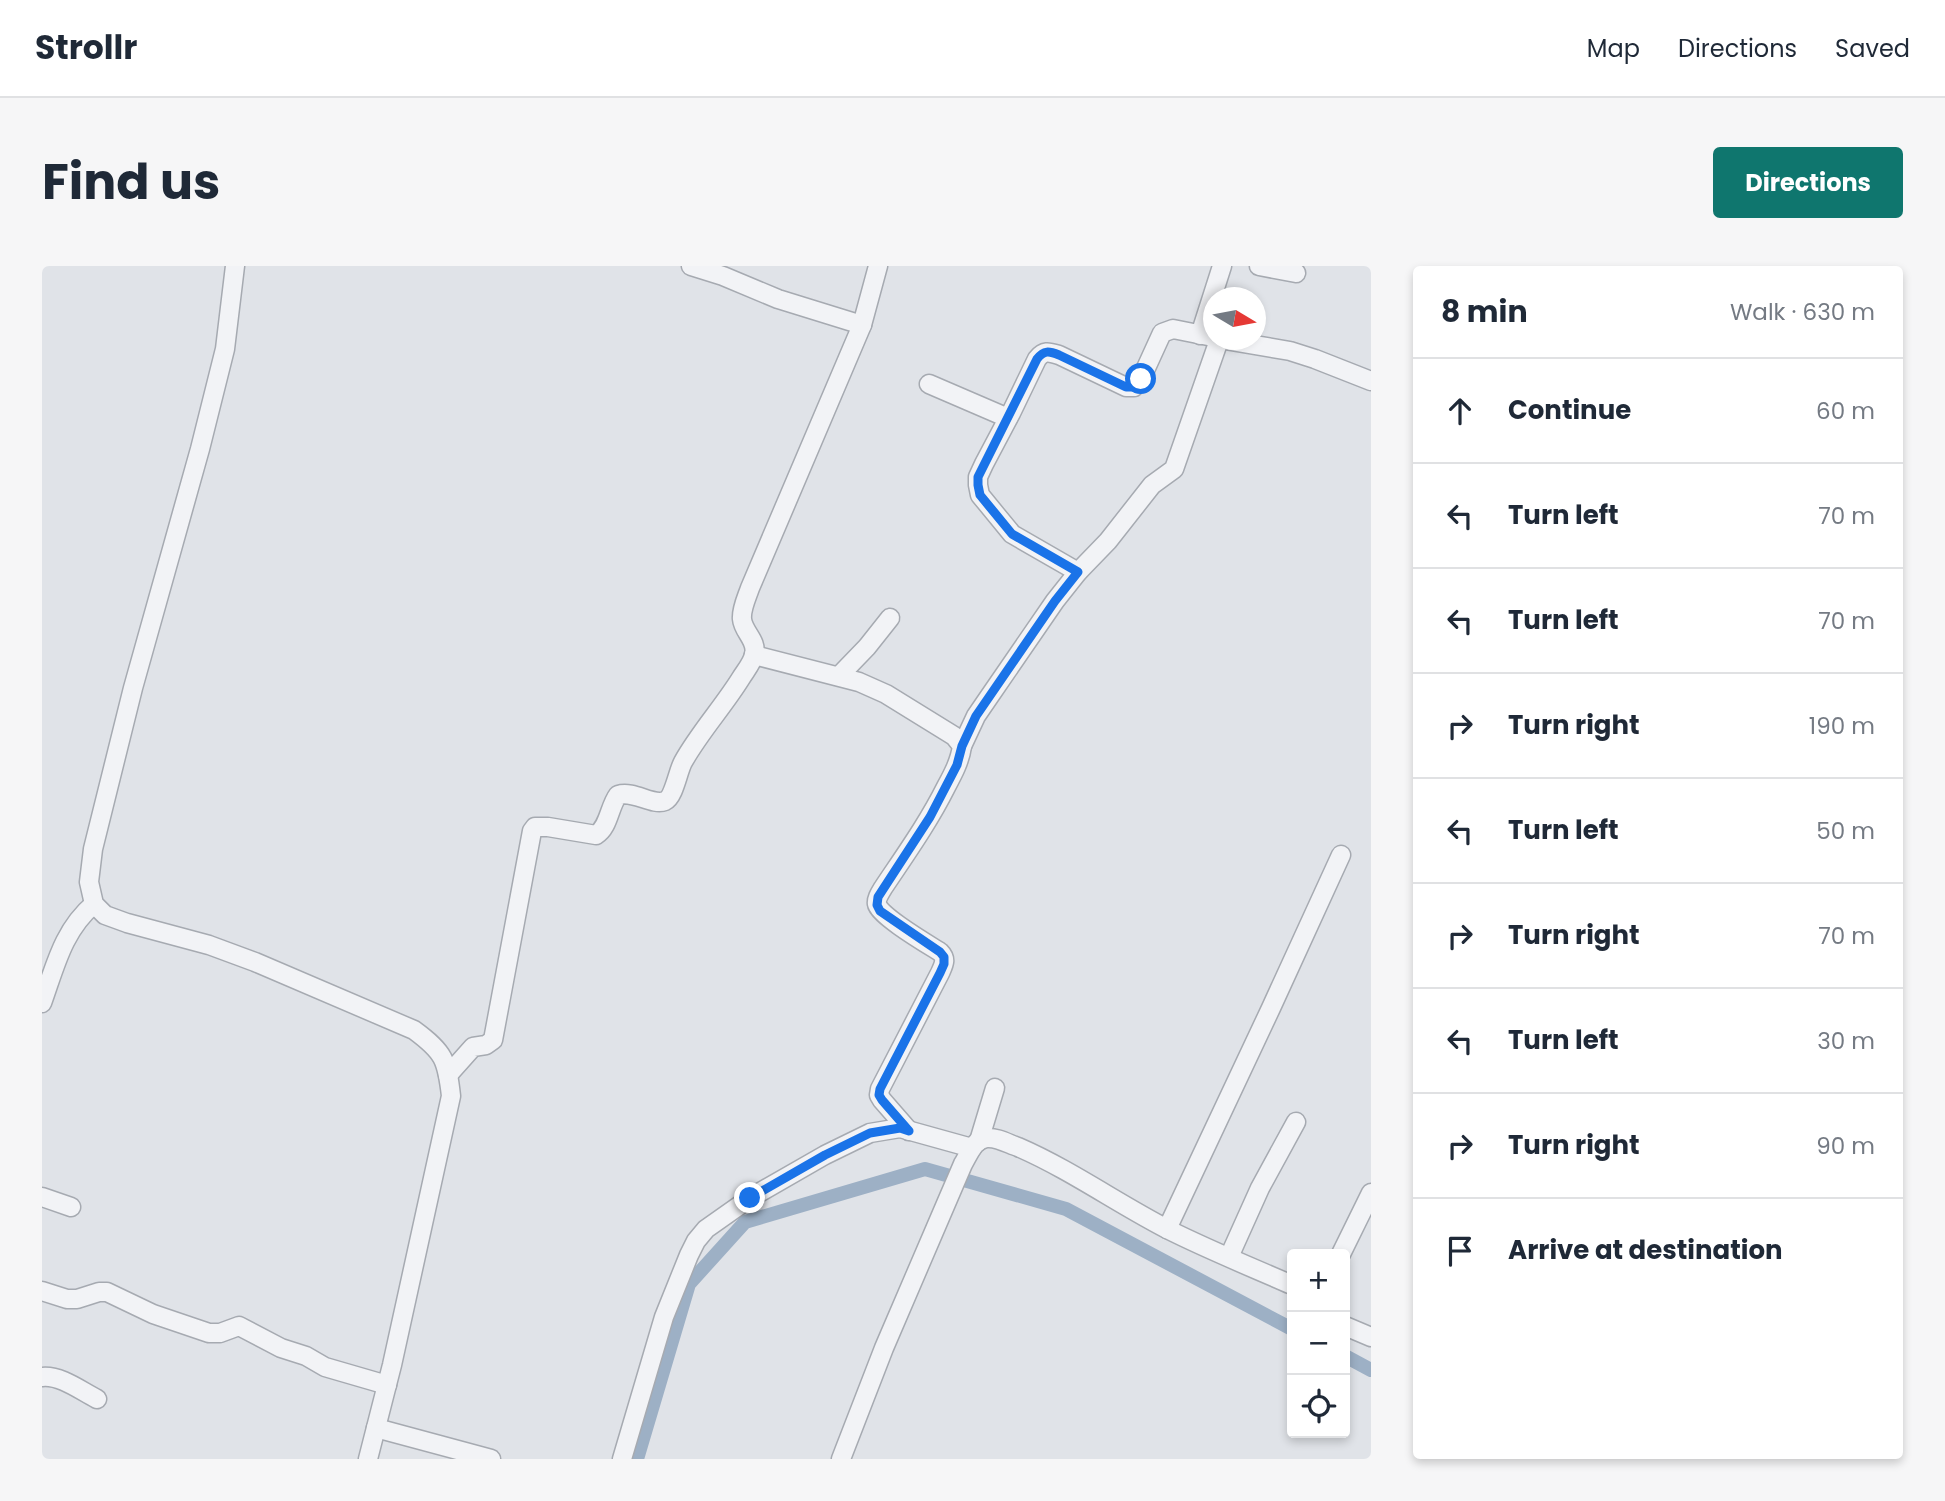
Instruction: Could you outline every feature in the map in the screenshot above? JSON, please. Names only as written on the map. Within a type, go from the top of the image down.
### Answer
[{"type":"street","points":[[235,266],[225,349],[200,449],[132,688],[93,849],[89,882],[94,904],[105,915],[209,945],[414,1030],[436,1046],[447,1066],[451,1096],[368,1459]]},
{"type":"street","points":[[691,266],[778,299],[862,325]]},
{"type":"street","points":[[448,1075],[473,1047],[493,1040],[532,831],[536,827],[548,827],[596,835],[604,828],[618,795],[629,794],[662,802],[667,800],[684,760],[731,694],[754,655],[754,643],[743,625],[742,618],[750,588],[862,325],[878,266]]},
{"type":"street","points":[[1218,287],[1222,266]]},
{"type":"street","points":[[1259,266],[1296,272]]},
{"type":"street","points":[[1078,572],[1012,534],[980,495],[978,485],[978,477],[1037,359],[1042,353],[1049,351],[1126,387],[1134,387],[1141,379],[1162,333],[1173,329],[1203,335]]},
{"type":"street","points":[[1266,347],[1315,359],[1371,381]]},
{"type":"street","points":[[909,1131],[882,1100],[880,1089],[940,973],[944,957],[880,911],[877,905],[878,897],[940,799],[976,716],[1055,601],[1108,541],[1152,485],[1174,469],[1218,350]]},
{"type":"street","points":[[929,384],[1008,418]]},
{"type":"street","points":[[839,676],[862,654],[890,618]]},
{"type":"street","points":[[754,655],[859,682],[886,694],[954,736],[962,746]]},
{"type":"street","points":[[1167,1229],[1340,855]]},
{"type":"street","points":[[42,1003],[65,940],[75,922],[94,904]]},
{"type":"street","points":[[841,1459],[884,1348],[963,1164],[975,1144],[995,1088]]},
{"type":"street","points":[[1229,1257],[1260,1188],[1296,1122]]},
{"type":"street","points":[[622,1459],[664,1317],[692,1248],[706,1228],[750,1198],[870,1133],[900,1128],[975,1144],[986,1138],[993,1138],[1040,1157],[1167,1229],[1287,1283]]},
{"type":"street","points":[[1343,1249],[1371,1193]]},
{"type":"street","points":[[42,1197],[71,1208]]},
{"type":"street","points":[[42,1291],[67,1299],[107,1292],[153,1314],[209,1333],[220,1333],[239,1326],[325,1367],[387,1385]]},
{"type":"street","points":[[1350,1328],[1371,1336]]},
{"type":"street","points":[[42,1377],[58,1379],[97,1399]]},
{"type":"street","points":[[376,1428],[491,1459]]},
{"type":"waterway","points":[[637,1459],[689,1284],[745,1222],[925,1169],[1066,1209],[1287,1326]]},
{"type":"waterway","points":[[1350,1359],[1371,1370]]},
{"type":"route","points":[[750,1198],[870,1133],[900,1128],[909,1131],[882,1100],[880,1089],[940,973],[944,957],[880,911],[877,905],[878,897],[930,817],[957,765],[962,746],[976,716],[1078,572],[1012,534],[980,495],[978,477],[1042,353],[1049,351],[1059,355],[1126,387],[1134,387],[1141,379]]}]
